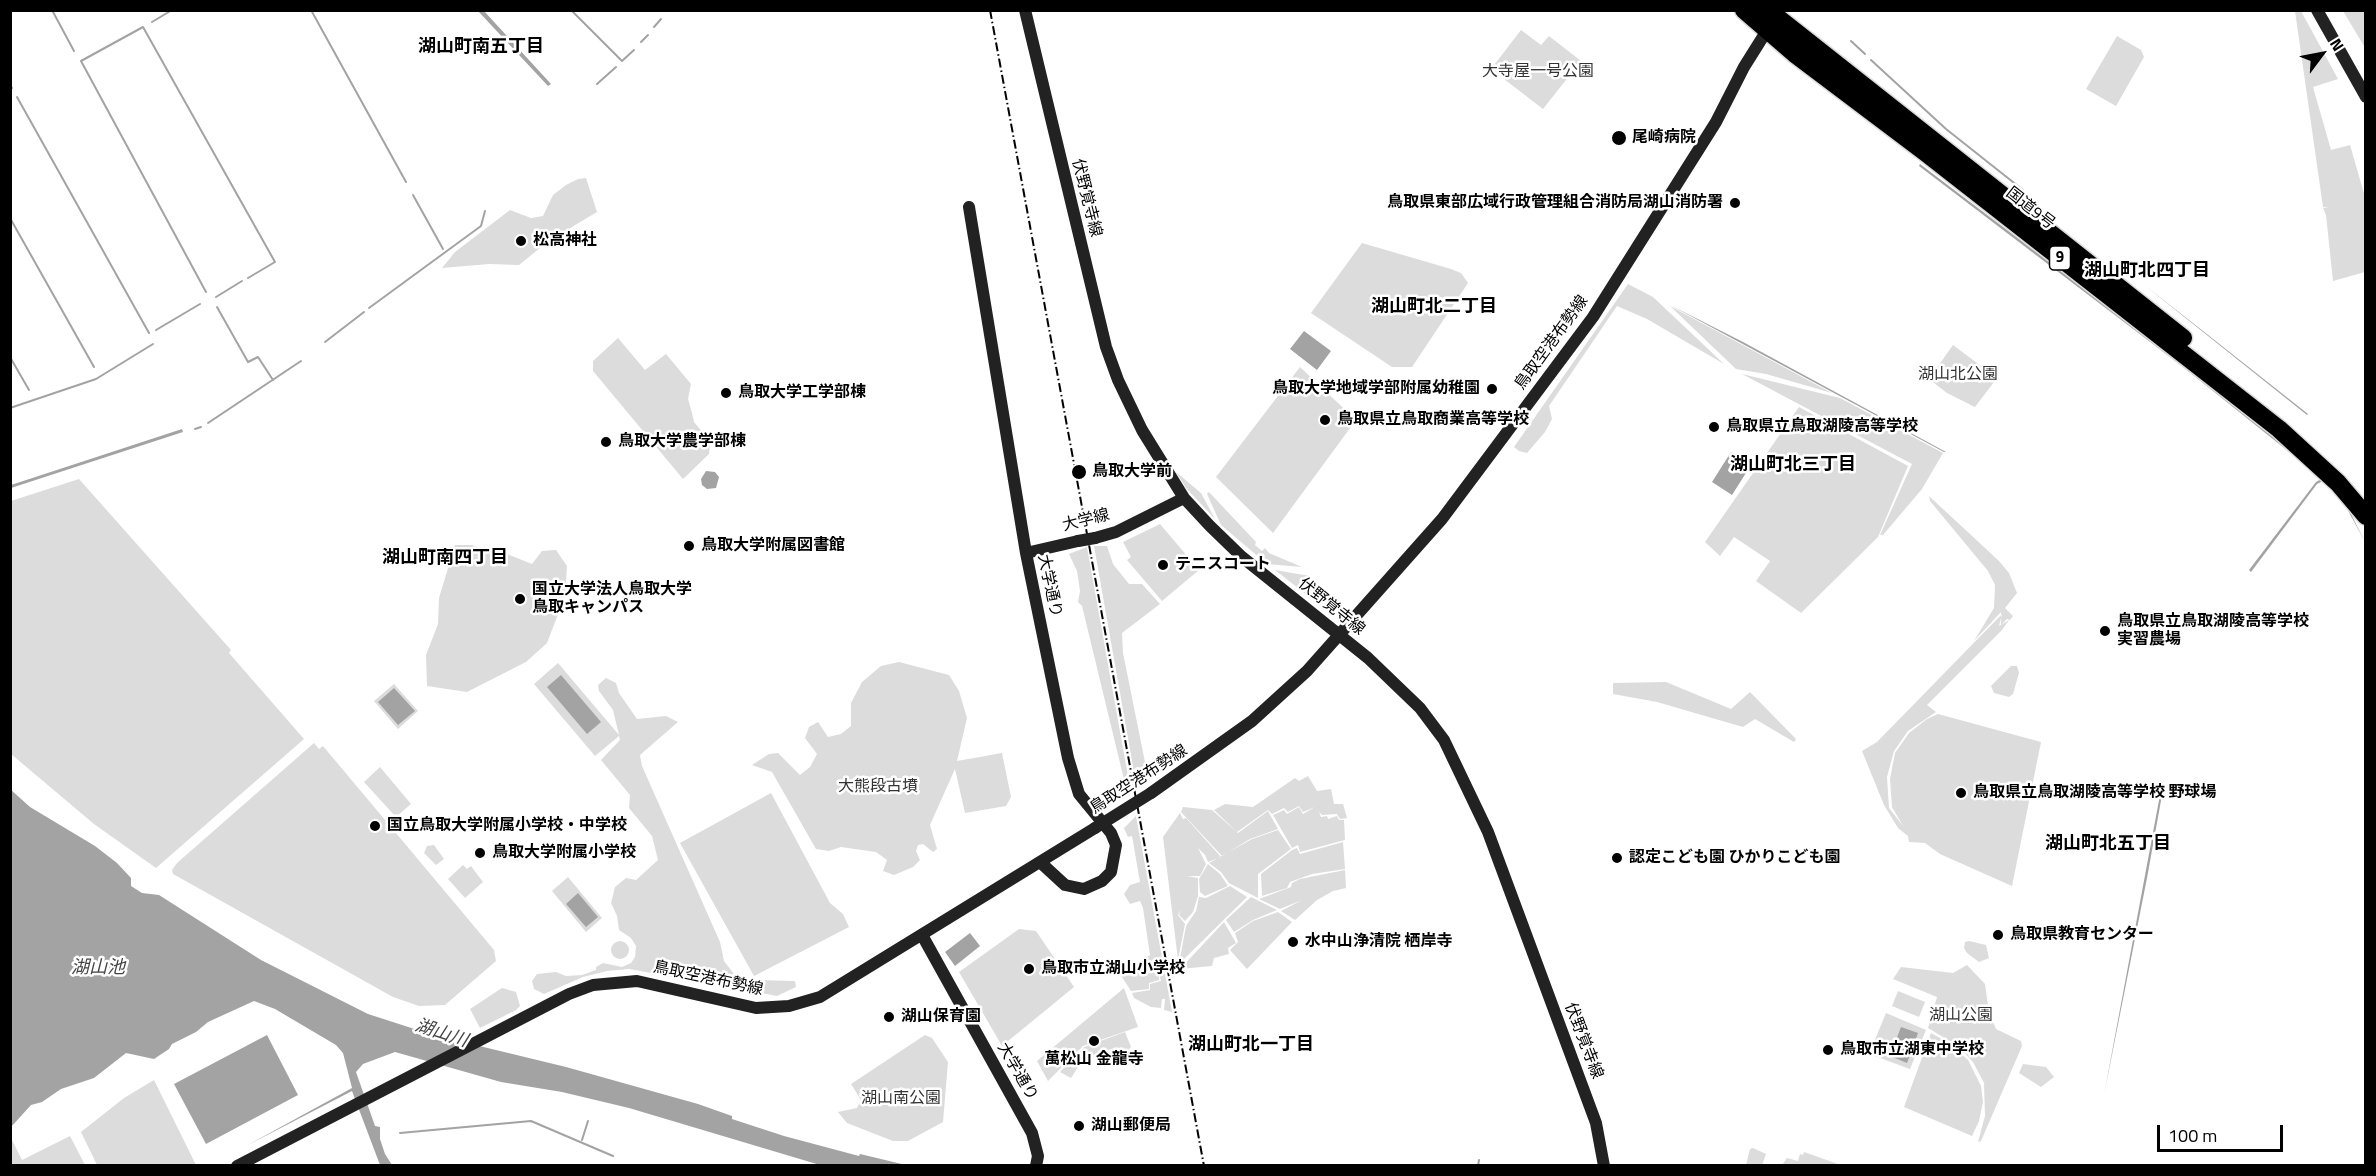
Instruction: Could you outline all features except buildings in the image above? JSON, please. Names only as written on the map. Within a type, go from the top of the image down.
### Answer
[{"type":"highway","name":"国道9号","points":[[1744,10],[1773,17],[2277,412],[2332,461],[2366,498]]},
{"type":"highway","name":"国道9号","points":[[1773,17],[1795,54],[1925,152],[2279,429],[2338,483],[2366,516]]},
{"type":"main road","name":"伏野覚寺線","points":[[1025,10],[1106,347],[1118,380],[1142,430],[1184,498],[1242,557],[1368,658],[1420,708],[1444,740],[1488,832],[1596,1123],[1605,1166]]},
{"type":"main road","points":[[2317,10],[2366,97]]},
{"type":"main road","name":"鳥取空港布勢線","points":[[237,1166],[569,994],[593,985],[620,981],[653,983],[756,1008],[789,1006],[833,990],[1151,793],[1252,721],[1307,671],[1442,519],[1586,328],[1716,122],[1773,17]]},
{"type":"main road","name":"大学通り","points":[[969,207],[1026,553],[1075,785],[1111,833],[1116,845],[1111,872],[1101,881],[1084,889],[1065,885],[1040,862]]},
{"type":"main road","name":"大学線","points":[[1026,553],[1116,532],[1184,498]]},
{"type":"main road","name":"大学通り","points":[[921,935],[1029,1126],[1036,1145],[1036,1166]]},
{"type":"green space","points":[[2295,11],[2301,11],[2338,79],[2313,87],[2331,150],[2350,145],[2365,197],[2365,272],[2333,281],[2326,215],[2323,208],[2329,208],[2323,207]]},
{"type":"green space","points":[[2343,11],[2365,11],[2365,47],[2364,46]]},
{"type":"green space","name":"大寺屋一号公園","points":[[1521,30],[1541,45],[1549,36],[1581,61],[1543,109],[1491,69]]},
{"type":"green space","points":[[2117,36],[2141,50],[2144,57],[2116,106],[2086,89]]},
{"type":"green space","points":[[586,178],[597,212],[550,240],[519,265],[489,264],[442,268],[455,252],[510,210],[531,218],[543,216],[553,195],[566,185]]},
{"type":"green space","points":[[1362,243],[1451,269],[1461,273],[1468,283],[1412,367],[1392,367],[1311,313]]},
{"type":"green space","points":[[1628,284],[1653,297],[1724,364],[1647,319],[1617,306],[1549,406],[1552,419],[1545,432],[1527,453],[1519,451],[1514,447]]},
{"type":"green space","points":[[1670,306],[1832,393],[1766,374],[1736,369]]},
{"type":"green space","points":[[618,338],[645,370],[666,354],[691,384],[688,399],[694,422],[710,441],[709,454],[683,479],[593,371],[593,361]]},
{"type":"green space","name":"湖山北公園","points":[[1953,345],[1997,378],[1975,407],[1947,393],[1929,379]]},
{"type":"green space","points":[[1300,367],[1356,420],[1273,533],[1216,477]]},
{"type":"green space","points":[[1742,374],[1840,398],[1943,453],[1922,489],[1883,535],[1880,535],[1912,464]]},
{"type":"green space","points":[[1799,407],[1908,466],[1878,537],[1801,613],[1756,581],[1770,561],[1734,537],[1720,556],[1705,542]]},
{"type":"green space","points":[[1176,472],[1201,493],[1215,519],[1186,488]]},
{"type":"green space","points":[[79,479],[231,650],[229,653],[304,739],[156,868],[94,824],[11,754],[11,501]]},
{"type":"green space","points":[[1209,492],[1262,551],[1265,548],[1269,553],[1302,567],[1267,564],[1221,525],[1207,494]]},
{"type":"green space","points":[[1929,496],[1999,561],[2009,573],[2017,593],[2005,608],[2013,616],[2010,620],[2007,619],[2001,625],[2001,612],[1974,641],[1994,608],[1995,585],[1988,571],[1930,501]]},
{"type":"green space","name":"テニスコート","points":[[1160,524],[1199,570],[1162,601],[1127,560],[1131,557],[1123,542]]},
{"type":"green space","points":[[455,545],[472,545],[490,552],[507,554],[532,564],[542,551],[556,550],[567,566],[565,596],[547,643],[526,662],[467,692],[427,686],[426,655],[438,624],[439,598]]},
{"type":"green space","points":[[1094,546],[1107,546],[1113,564],[1129,584],[1142,584],[1160,604],[1122,633],[1123,653],[1149,782],[1137,789]]},
{"type":"green space","points":[[1087,547],[1131,793],[1128,796],[1082,606],[1078,602],[1080,591],[1077,571],[1069,554]]},
{"type":"green space","points":[[1275,570],[1310,576],[1324,595],[1326,610]]},
{"type":"green space","name":"鳥取県立鳥取湖陵高等学校 野球場","points":[[2002,614],[1999,626],[2009,620],[2002,630],[1927,705],[1936,712],[1908,731],[1894,751],[1887,777],[1889,808],[1903,826],[1892,807],[1890,779],[1895,753],[1909,733],[1927,719],[1938,714],[2041,742],[2012,886],[1940,854],[1925,843],[1909,842],[1908,836],[1898,828],[1884,805],[1862,751],[1877,742]]},
{"type":"green space","name":"大熊段古墳","points":[[899,662],[949,675],[959,691],[967,718],[957,761],[1002,753],[1011,797],[1006,806],[965,813],[955,769],[930,825],[937,849],[933,852],[923,844],[918,845],[916,851],[920,860],[913,867],[894,875],[883,871],[887,860],[876,852],[841,847],[829,851],[816,849],[772,772],[752,765],[769,754],[778,753],[800,775],[810,767],[817,754],[805,738],[809,727],[818,722],[828,737],[841,734],[851,726],[851,703],[862,682],[881,666]]},
{"type":"green space","points":[[558,663],[619,735],[613,710],[599,691],[598,685],[606,678],[616,683],[619,693],[637,719],[666,716],[678,722],[640,755],[642,766],[720,942],[724,961],[734,974],[753,980],[795,981],[796,987],[777,996],[629,969],[583,977],[544,994],[534,989],[532,981],[537,974],[556,972],[566,976],[582,975],[596,970],[596,967],[603,963],[622,967],[631,963],[635,957],[636,946],[631,938],[619,930],[617,916],[611,903],[615,887],[626,878],[636,880],[658,860],[652,836],[629,808],[630,795],[601,760],[620,740],[619,736],[595,756],[534,684]]},
{"type":"green space","points":[[2011,666],[2017,666],[2019,673],[2013,694],[2009,697],[1994,693],[1991,686]]},
{"type":"green space","points":[[1666,682],[1731,709],[1750,692],[1796,739],[1794,742],[1755,719],[1743,727],[1657,702],[1613,694],[1613,683]]},
{"type":"green space","points":[[394,684],[418,711],[398,729],[374,701]]},
{"type":"green space","points":[[314,743],[319,749],[323,746],[494,950],[496,961],[445,1005],[419,1006],[393,997],[173,874],[172,870],[177,863]]},
{"type":"green space","points":[[380,767],[411,804],[396,817],[364,782]]},
{"type":"green space","points":[[1308,776],[1317,791],[1331,789],[1334,804],[1343,804],[1347,818],[1340,819],[1337,814],[1322,815],[1319,812],[1321,817],[1327,816],[1328,819],[1337,816],[1339,820],[1344,820],[1345,840],[1300,852],[1298,845],[1292,848],[1273,815],[1284,810],[1287,814],[1299,807],[1303,814],[1315,807],[1303,812],[1299,806],[1288,812],[1284,808],[1272,814],[1268,810],[1237,832],[1214,810],[1225,804],[1253,807],[1295,778],[1299,781]]},
{"type":"green space","points":[[771,793],[830,903],[843,914],[849,927],[754,976],[680,843]]},
{"type":"green space","points":[[1183,807],[1212,810],[1238,833],[1268,811],[1278,829],[1250,839],[1222,856],[1181,812]]},
{"type":"green space","points":[[1180,813],[1183,819],[1186,818],[1221,857],[1208,862],[1198,848],[1206,864],[1200,876],[1187,876],[1198,878],[1198,896],[1193,912],[1185,921],[1179,915],[1181,909],[1178,915],[1185,924],[1178,960],[1163,837]]},
{"type":"green space","points":[[1136,816],[1172,1012],[1164,1010],[1165,999],[1162,999],[1161,1008],[1151,1007],[1134,998],[1132,993],[1150,990],[1150,984],[1161,981],[1159,974],[1159,980],[1149,983],[1149,989],[1131,991],[1120,974],[1150,955],[1143,908],[1140,901],[1130,904],[1124,894],[1130,885],[1140,882],[1132,836],[1128,837],[1124,828]]},
{"type":"green space","points":[[1278,830],[1291,849],[1258,874],[1258,898],[1229,883],[1221,872],[1209,863],[1252,839]]},
{"type":"green space","points":[[1343,842],[1345,869],[1312,874],[1290,882],[1287,888],[1262,896],[1261,874],[1292,850],[1297,848],[1300,854]]},
{"type":"green space","points":[[434,845],[444,859],[436,865],[424,853],[427,846]]},
{"type":"green space","points":[[1208,864],[1220,874],[1228,886],[1205,896],[1200,892],[1199,879]]},
{"type":"green space","points":[[463,865],[467,869],[471,866],[483,882],[465,898],[448,879]]},
{"type":"green space","points":[[1345,870],[1346,888],[1333,891],[1317,900],[1295,920],[1281,911],[1302,900],[1280,909],[1259,899],[1291,887],[1292,883],[1300,879]]},
{"type":"green space","points":[[568,877],[602,918],[586,932],[552,891]]},
{"type":"green space","points":[[1230,886],[1247,897],[1182,961],[1180,958],[1186,926],[1196,911],[1199,897],[1206,898]]},
{"type":"green space","points":[[1251,897],[1277,910],[1253,920],[1234,932],[1226,920]]},
{"type":"green space","points":[[1278,912],[1292,922],[1247,969],[1230,950],[1238,942],[1235,933],[1253,921]]},
{"type":"green space","points":[[1224,922],[1236,943],[1228,948],[1229,954],[1214,958],[1212,966],[1180,969]]},
{"type":"green space","points":[[1019,929],[1036,931],[1074,987],[1002,1046],[959,972]]},
{"type":"green space","points":[[620,941],[626,944],[629,950],[626,956],[620,959],[614,956],[611,950],[614,944]]},
{"type":"green space","points":[[1965,942],[1986,945],[1989,958],[1979,962],[1967,953],[1964,948]]},
{"type":"green space","name":"湖山公園","points":[[1967,965],[1985,984],[1989,1012],[1996,1029],[2021,1041],[2022,1046],[1981,1141],[1978,1142],[1985,1116],[1984,1083],[1973,1062],[1958,1046],[1928,1028],[1937,997],[1893,979],[1901,967],[1953,973]]},
{"type":"green space","points":[[502,988],[516,992],[520,1006],[480,1028],[470,1009]]},
{"type":"green space","points":[[1124,988],[1138,1027],[1083,1046],[1048,1081],[1037,1061]]},
{"type":"green space","points":[[1898,991],[1925,1002],[1919,1017],[1892,1006]]},
{"type":"green space","points":[[1886,1013],[1926,1030],[1910,1069],[1869,1054]]},
{"type":"green space","points":[[1125,1032],[1131,1047],[1128,1050],[1112,1049],[1087,1057],[1085,1054],[1077,1060],[1080,1064],[1071,1078],[1060,1072],[1084,1047]]},
{"type":"green space","points":[[1931,1033],[1949,1043],[1968,1060],[1981,1086],[1983,1102],[1979,1121],[1972,1136],[1904,1107]]},
{"type":"green space","name":"湖山南公園","points":[[925,1035],[932,1038],[948,1062],[943,1122],[908,1141],[893,1141],[847,1123],[838,1112],[857,1108],[861,1100],[851,1084]]},
{"type":"green space","points":[[2023,1064],[2046,1067],[2054,1077],[2041,1087],[2019,1073]]},
{"type":"green space","points":[[154,1080],[196,1165],[97,1165],[81,1132],[124,1098]]},
{"type":"green space","points":[[70,1136],[85,1165],[11,1165],[12,1140],[22,1160]]},
{"type":"green space","points":[[1753,1148],[1766,1154],[1762,1165],[1746,1165],[1750,1149]]},
{"type":"green space","points":[[1804,1152],[1838,1165],[1782,1165],[1787,1158],[1798,1161],[1800,1154],[1803,1155]]},
{"type":"water","points":[[478,11],[484,11],[551,84],[548,86]]},
{"type":"water","points":[[1920,164],[2185,365],[2273,435],[2309,468],[2183,367],[1919,166]]},
{"type":"water","points":[[2143,284],[2203,331],[2308,414],[2307,415]]},
{"type":"water","points":[[1670,305],[1743,342],[1946,452],[1944,452]]},
{"type":"water","points":[[1304,331],[1331,351],[1317,370],[1290,349]]},
{"type":"water","points":[[182,429],[183,432],[11,488],[11,485]]},
{"type":"water","points":[[1731,452],[1751,465],[1732,495],[1712,482]]},
{"type":"water","points":[[706,471],[715,472],[719,477],[716,488],[707,489],[702,485],[701,479]]},
{"type":"water","points":[[2323,478],[2346,504],[2365,542],[2345,505],[2323,481],[2317,484],[2251,572],[2249,570],[2316,482]]},
{"type":"water","points":[[561,675],[601,722],[587,734],[547,687]]},
{"type":"water","points":[[394,688],[415,711],[398,725],[378,702]]},
{"type":"water","name":"湖山池","points":[[10,789],[30,807],[95,846],[117,863],[131,878],[131,886],[142,893],[159,895],[261,960],[368,1014],[430,1034],[566,1067],[698,1104],[732,1116],[732,1119],[784,1136],[859,1156],[860,1154],[906,1165],[820,1165],[629,1108],[562,1092],[501,1082],[395,1052],[363,1064],[356,1072],[375,1126],[380,1127],[380,1139],[385,1154],[392,1165],[380,1165],[352,1091],[246,1146],[352,1088],[343,1053],[336,1045],[275,1009],[254,1001],[208,1022],[196,1032],[172,1044],[169,1049],[154,1059],[126,1053],[94,1078],[61,1089],[42,1102],[31,1105],[11,1127]]},
{"type":"water","points":[[2160,795],[2162,795],[2147,878],[2104,1095]]},
{"type":"water","points":[[578,893],[598,917],[586,927],[566,904]]},
{"type":"water","points":[[970,933],[980,946],[955,966],[945,952]]},
{"type":"water","points":[[1901,1027],[1918,1033],[1907,1063],[1890,1056]]},
{"type":"water","points":[[267,1035],[298,1095],[206,1144],[174,1084]]},
{"type":"waterway","points":[[52,10],[74,51]]},
{"type":"waterway","points":[[152,22],[172,10]]},
{"type":"waterway","points":[[311,10],[406,182]]},
{"type":"waterway","points":[[571,10],[622,61],[634,50]]},
{"type":"waterway","points":[[654,27],[661,19]]},
{"type":"waterway","points":[[206,292],[81,61],[143,27],[275,262],[248,278]]},
{"type":"waterway","points":[[641,42],[648,35]]},
{"type":"waterway","points":[[1851,41],[1865,54]]},
{"type":"waterway","points":[[1871,60],[1946,129],[2023,190]]},
{"type":"waterway","points":[[597,84],[616,67]]},
{"type":"waterway","points":[[17,97],[149,333]]},
{"type":"waterway","points":[[413,195],[443,249]]},
{"type":"waterway","points":[[369,308],[481,226],[485,211]]},
{"type":"waterway","points":[[10,218],[94,367]]},
{"type":"waterway","points":[[216,297],[242,281]]},
{"type":"waterway","points":[[156,330],[200,304]]},
{"type":"waterway","points":[[217,307],[248,362],[258,357],[273,380]]},
{"type":"waterway","points":[[325,342],[364,312]]},
{"type":"waterway","points":[[10,408],[96,379],[153,344]]},
{"type":"waterway","points":[[10,357],[29,390]]},
{"type":"waterway","points":[[208,423],[301,361]]},
{"type":"waterway","points":[[195,429],[201,427]]},
{"type":"waterway","points":[[400,1133],[531,1121],[613,1156]]},
{"type":"waterway","points":[[582,1140],[588,1121]]},
{"type":"waterway","points":[[1478,1166],[1479,1160]]},
{"type":"railway","points":[[990,10],[1204,1166]]},
{"type":"place","name":"尾崎病院","points":[[1619,138]]},
{"type":"place","name":"鳥取県東部広域行政管理組合消防局湖山消防署","points":[[1735,203]]},
{"type":"place","name":"松高神社","points":[[521,241]]},
{"type":"place","name":"鳥取大学地域学部附属幼稚園","points":[[1492,389]]},
{"type":"place","name":"鳥取大学工学部棟","points":[[726,393]]},
{"type":"place","name":"鳥取県立鳥取商業高等学校","points":[[1325,420]]},
{"type":"place","name":"鳥取県立鳥取湖陵高等学校","points":[[1714,427]]},
{"type":"place","name":"鳥取大学農学部棟","points":[[606,442]]},
{"type":"place","name":"鳥取大学前","points":[[1079,472]]},
{"type":"place","name":"鳥取大学附属図書館","points":[[689,546]]},
{"type":"place","name":"テニスコート","points":[[1163,565]]},
{"type":"place","name":"国立大学法人鳥取大学 鳥取キャンパス","points":[[520,599]]},
{"type":"place","name":"鳥取県立鳥取湖陵高等学校 実習農場","points":[[2105,631]]},
{"type":"place","name":"鳥取県立鳥取湖陵高等学校 野球場","points":[[1961,793]]},
{"type":"place","name":"国立鳥取大学附属小学校・中学校","points":[[375,826]]},
{"type":"place","name":"鳥取大学附属小学校","points":[[480,853]]},
{"type":"place","name":"認定こども園 ひかりこども園","points":[[1617,858]]},
{"type":"place","name":"鳥取県教育センター","points":[[1998,935]]},
{"type":"place","name":"水中山浄清院 栖岸寺","points":[[1293,942]]},
{"type":"place","name":"鳥取市立湖山小学校","points":[[1029,969]]},
{"type":"place","name":"湖山保育園","points":[[889,1017]]},
{"type":"place","name":"萬松山 金龍寺","points":[[1094,1041]]},
{"type":"place","name":"鳥取市立湖東中学校","points":[[1828,1050]]},
{"type":"place","name":"湖山郵便局","points":[[1079,1126]]},
{"type":"district","name":"湖山町南五丁目","points":[[481,48]]},
{"type":"district","name":"湖山町北四丁目","points":[[2147,272]]},
{"type":"district","name":"湖山町北二丁目","points":[[1434,308]]},
{"type":"district","name":"湖山町北三丁目","points":[[1793,466]]},
{"type":"district","name":"湖山町南四丁目","points":[[445,559]]},
{"type":"district","name":"湖山町北五丁目","points":[[2108,845]]},
{"type":"district","name":"湖山町北一丁目","points":[[1251,1046]]},
{"type":"water label","name":"湖山川","points":[[441,1034]]}]
